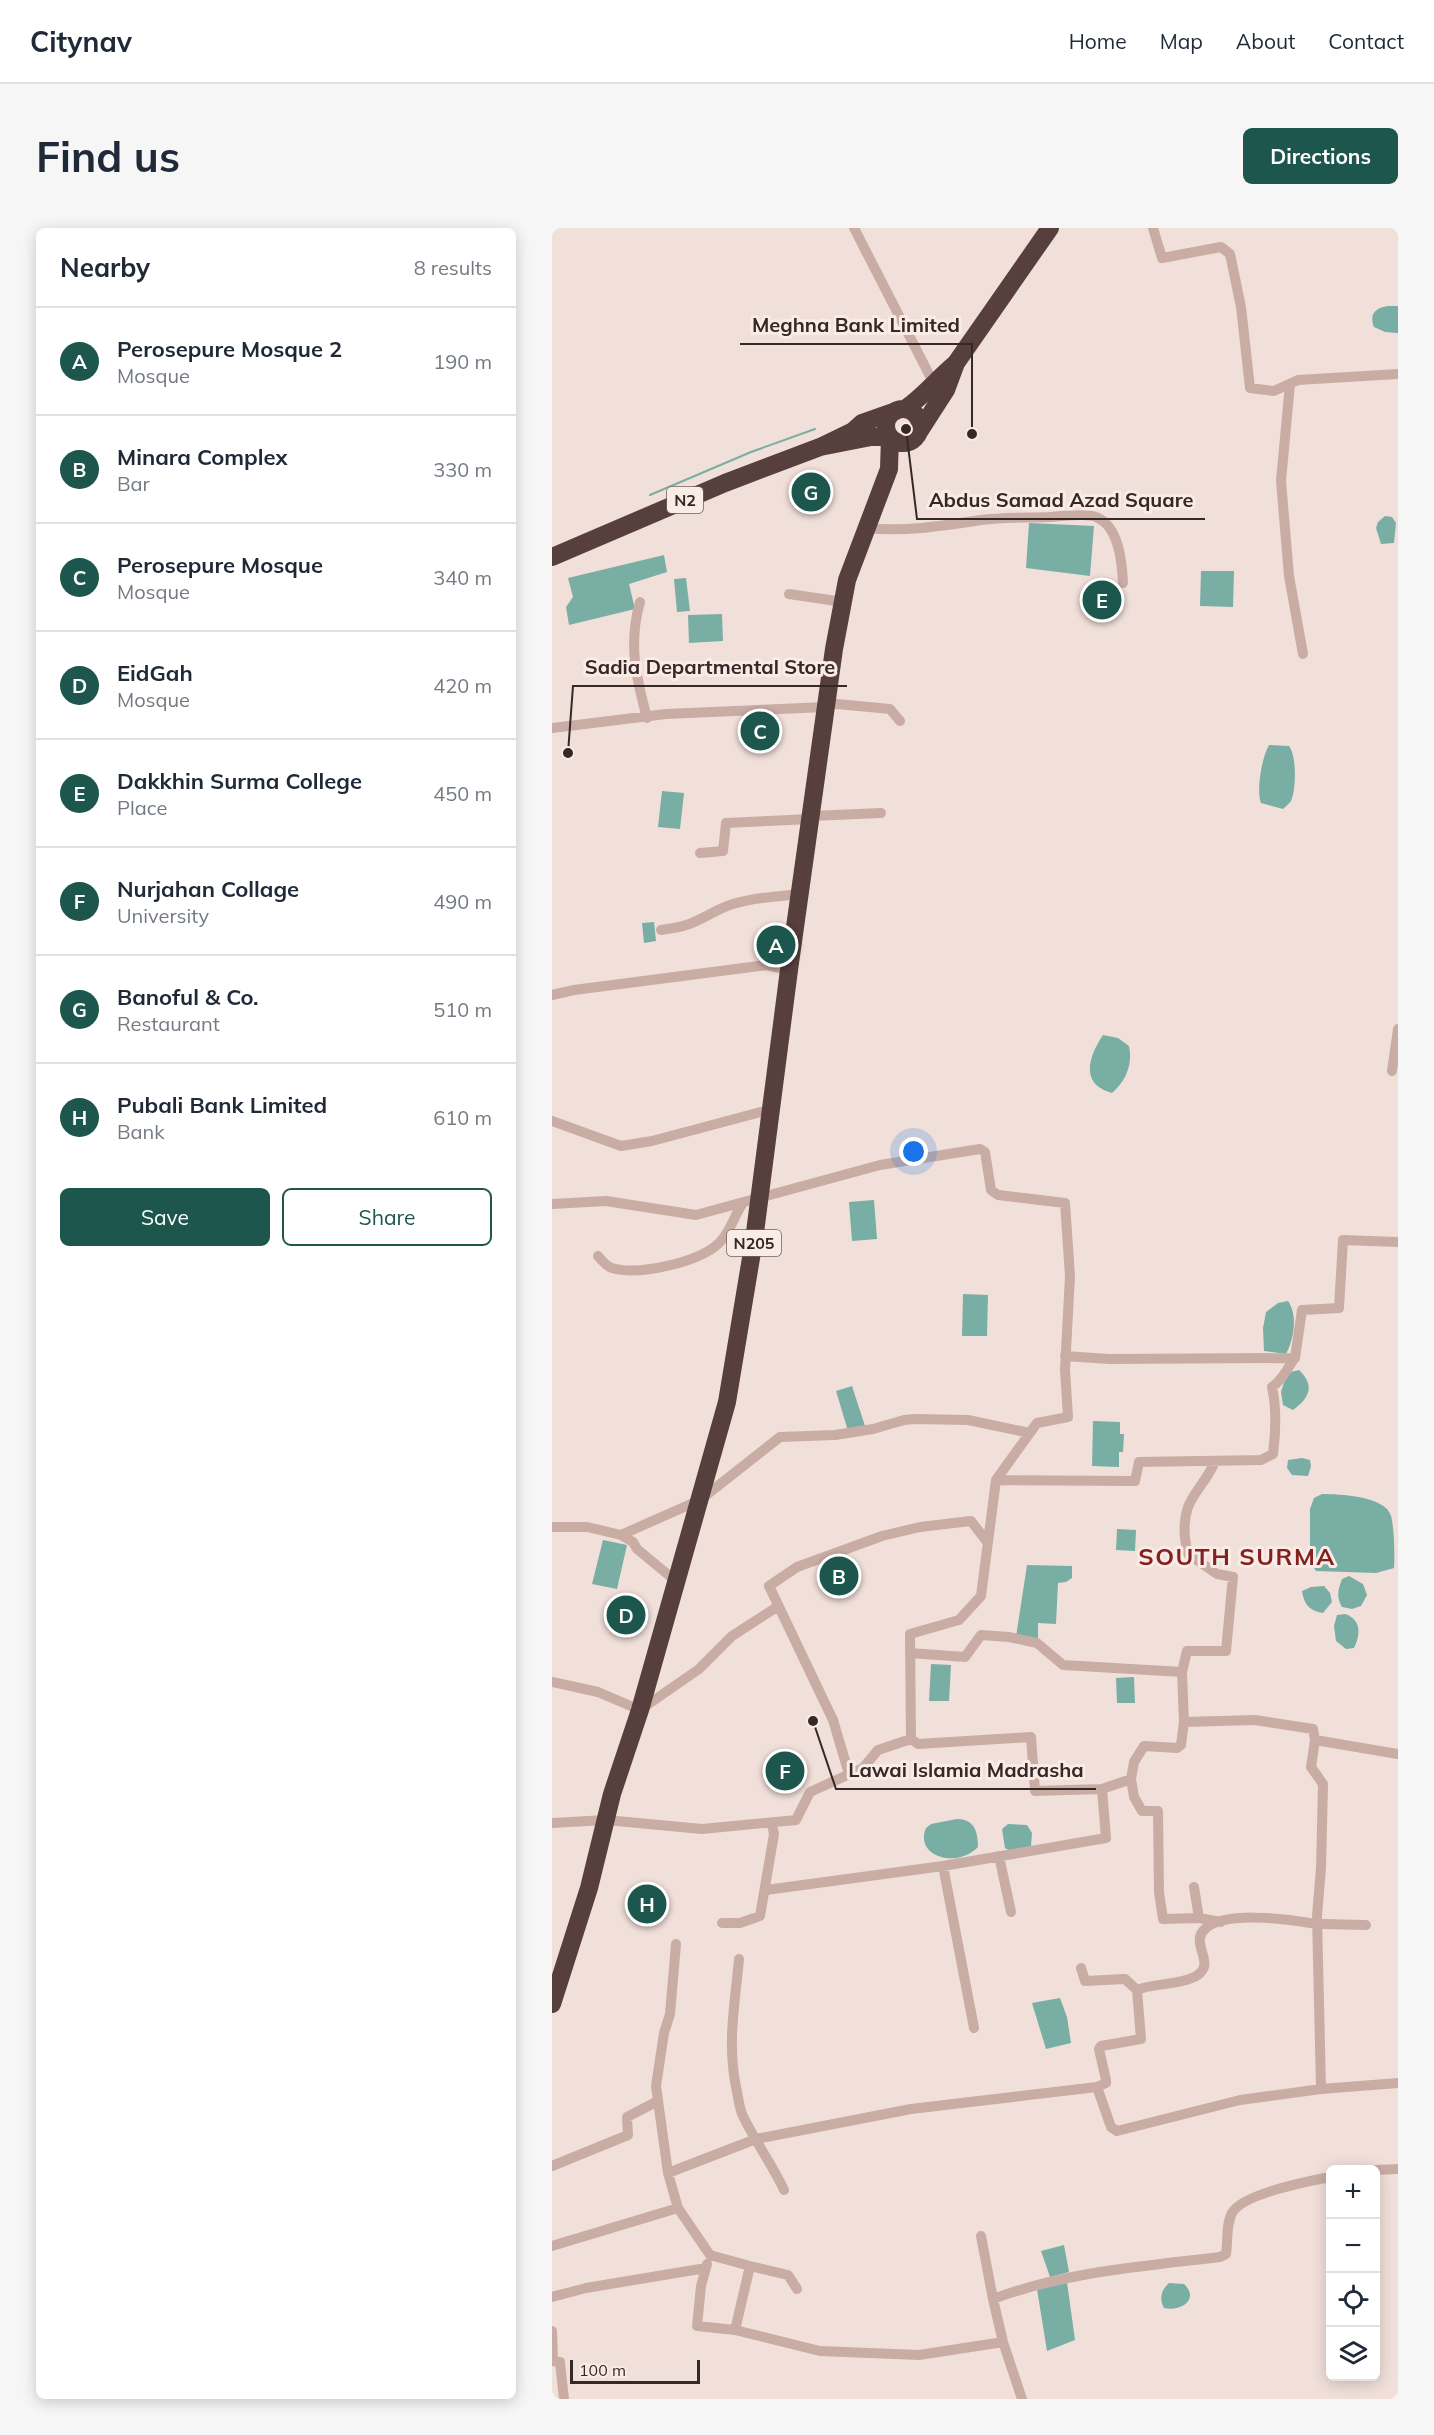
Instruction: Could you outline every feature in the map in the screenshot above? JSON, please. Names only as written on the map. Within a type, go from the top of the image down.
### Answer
[{"type":"highway","name":"N2","points":[[916,436],[946,390],[956,363],[1050,228]]},
{"type":"highway","name":"N2","points":[[552,557],[725,483],[820,447],[853,431],[862,423],[901,410],[919,400],[933,382],[956,363]]},
{"type":"highway","points":[[901,410],[917,416],[920,427],[916,436],[902,443],[886,437],[888,418],[901,410]]},
{"type":"highway","name":"N205","points":[[552,2004],[589,1888],[606,1820],[640,1710],[727,1402],[752,1200],[772,1110],[810,818],[847,580],[889,469],[916,436]]},
{"type":"highway","name":"N2","points":[[820,447],[871,437],[886,437]]},
{"type":"highway","name":"N205","points":[[886,437],[889,469]]},
{"type":"street","points":[[854,228],[933,382]]},
{"type":"street","points":[[1153,228],[1162,258],[1221,247],[1230,254],[1241,307],[1250,388],[1274,391],[1298,380],[1398,374]]},
{"type":"street","points":[[1290,384],[1281,481],[1289,576],[1303,654]]},
{"type":"street","points":[[866,528],[890,531],[952,526],[982,520],[1096,517],[1110,528],[1122,562],[1123,583]]},
{"type":"street","points":[[789,594],[843,602]]},
{"type":"street","points":[[639,602],[634,622],[635,673],[647,718]]},
{"type":"street","points":[[552,728],[666,714],[826,705],[890,709],[900,721]]},
{"type":"street","points":[[700,853],[723,851],[726,823],[881,813]]},
{"type":"street","points":[[662,930],[687,927],[718,910],[747,901],[800,894]]},
{"type":"street","points":[[552,995],[574,990],[767,964],[789,970]]},
{"type":"street","points":[[1392,1071],[1398,1029]]},
{"type":"street","points":[[552,1121],[621,1146],[652,1141],[772,1110]]},
{"type":"street","points":[[552,1204],[606,1201],[696,1215],[880,1165],[980,1149],[985,1152],[991,1190],[998,1195],[1065,1203],[1070,1276],[1065,1356],[1068,1417],[1037,1423],[996,1480],[981,1596],[959,1620],[910,1634],[910,1739]]},
{"type":"street","points":[[598,1256],[609,1267],[628,1272],[695,1258],[720,1242],[735,1213],[752,1200]]},
{"type":"street","points":[[996,1480],[1135,1481],[1139,1462],[1261,1460],[1273,1454],[1276,1407],[1272,1387],[1281,1381],[1295,1358],[1302,1310],[1339,1308],[1343,1240],[1398,1242]]},
{"type":"street","points":[[1065,1356],[1109,1359],[1295,1358]]},
{"type":"street","points":[[621,1535],[700,1500],[780,1437],[835,1435],[873,1430],[904,1420],[915,1419],[968,1420],[1030,1433]]},
{"type":"street","points":[[1215,1461],[1210,1475],[1189,1505],[1185,1541],[1188,1554],[1217,1574],[1233,1577],[1226,1651],[1187,1651],[1182,1672],[1184,1722],[1180,1747],[1144,1746],[1134,1762],[1131,1779],[1134,1797],[1142,1811],[1158,1811],[1159,1892],[1162,1919],[1199,1918],[1221,1922]]},
{"type":"street","points":[[849,1774],[832,1720],[769,1586],[797,1567],[882,1536],[920,1527],[971,1521],[988,1543]]},
{"type":"street","points":[[552,1527],[587,1527],[621,1535],[633,1542],[637,1549],[677,1582]]},
{"type":"street","points":[[552,1682],[598,1692],[640,1710],[699,1669],[732,1636],[777,1606]]},
{"type":"street","points":[[910,1653],[964,1657],[981,1635],[1010,1637],[1037,1643],[1063,1665],[1182,1672]]},
{"type":"street","points":[[1184,1722],[1255,1720],[1313,1729],[1315,1740],[1311,1767],[1323,1784],[1317,1923],[1321,2089]]},
{"type":"street","points":[[910,1739],[918,1744],[1031,1737],[1035,1791],[1102,1789],[1131,1779]]},
{"type":"street","points":[[552,1823],[606,1820],[702,1829],[796,1820],[810,1792],[863,1768],[878,1750],[910,1739]]},
{"type":"street","points":[[1315,1740],[1398,1754]]},
{"type":"street","points":[[766,1890],[943,1866],[1106,1838],[1102,1789]]},
{"type":"street","points":[[723,1923],[740,1923],[760,1916],[774,1834],[772,1824]]},
{"type":"street","points":[[999,1856],[1011,1912]]},
{"type":"street","points":[[943,1866],[974,2028]]},
{"type":"street","points":[[1194,1887],[1199,1918]]},
{"type":"street","points":[[1137,1990],[1193,1979],[1202,1972],[1205,1962],[1199,1939],[1203,1930],[1221,1922],[1259,1917],[1366,1925]]},
{"type":"street","points":[[676,1944],[670,2014],[664,2033],[656,2086],[668,2173],[678,2208],[710,2255],[788,2275],[797,2289]]},
{"type":"street","points":[[739,1959],[732,2020],[731,2056],[741,2112],[772,2164],[784,2190]]},
{"type":"street","points":[[668,2173],[756,2139],[911,2109],[1097,2087],[1106,2083],[1099,2049],[1101,2046],[1141,2039],[1137,1990],[1125,1979],[1085,1981],[1081,1968]]},
{"type":"street","points":[[1097,2087],[1111,2127],[1117,2131],[1240,2100],[1321,2089],[1398,2083]]},
{"type":"street","points":[[552,2166],[628,2135],[627,2117],[658,2101]]},
{"type":"street","points":[[1380,2170],[1398,2169]]},
{"type":"street","points":[[993,2299],[1027,2286],[1080,2276],[1220,2257],[1226,2254],[1229,2222],[1233,2210],[1254,2196],[1326,2178]]},
{"type":"street","points":[[552,2246],[678,2208]]},
{"type":"street","points":[[981,2236],[1003,2342],[1022,2399]]},
{"type":"street","points":[[710,2255],[701,2286],[697,2326],[735,2330],[820,2351],[919,2355],[1003,2342]]},
{"type":"street","points":[[735,2330],[750,2266]]},
{"type":"street","points":[[552,2297],[586,2288],[706,2268]]},
{"type":"street","points":[[552,2331],[553,2361],[560,2362],[564,2399]]},
{"type":"water","points":[[1388,306],[1398,306],[1398,333],[1385,332],[1374,327],[1372,319],[1374,312]]},
{"type":"water","points":[[1385,516],[1392,517],[1396,523],[1394,543],[1381,544],[1376,528],[1378,522]]},
{"type":"water","points":[[1029,523],[1094,526],[1090,576],[1026,568]]},
{"type":"water","points":[[664,555],[667,572],[629,584],[635,609],[569,625],[566,607],[573,597],[568,578]]},
{"type":"water","points":[[1201,571],[1234,571],[1233,607],[1200,606]]},
{"type":"water","points":[[686,578],[690,611],[677,612],[674,579]]},
{"type":"water","points":[[722,614],[723,641],[689,643],[688,615]]},
{"type":"water","points":[[1269,745],[1289,746],[1292,751],[1295,773],[1293,796],[1283,809],[1261,803],[1260,774]]},
{"type":"water","points":[[662,791],[684,793],[680,829],[658,827]]},
{"type":"water","points":[[654,922],[656,941],[644,943],[642,923]]},
{"type":"water","points":[[1103,1035],[1118,1038],[1129,1046],[1130,1059],[1127,1072],[1112,1093],[1102,1089],[1091,1076],[1091,1060]]},
{"type":"water","points":[[874,1200],[877,1239],[852,1241],[849,1202]]},
{"type":"water","points":[[963,1294],[988,1295],[987,1336],[962,1336]]},
{"type":"water","points":[[1288,1301],[1293,1313],[1294,1327],[1286,1354],[1264,1351],[1263,1328],[1266,1312],[1278,1303]]},
{"type":"water","points":[[1299,1370],[1309,1386],[1307,1396],[1293,1410],[1283,1405],[1281,1392],[1287,1373]]},
{"type":"water","points":[[852,1386],[865,1426],[848,1431],[836,1391]]},
{"type":"water","points":[[1093,1421],[1120,1422],[1120,1434],[1124,1434],[1123,1452],[1119,1452],[1119,1467],[1092,1466]]},
{"type":"water","points":[[1302,1458],[1310,1460],[1308,1476],[1292,1475],[1287,1468],[1288,1460]]},
{"type":"water","points":[[1322,1494],[1371,1500],[1387,1509],[1393,1527],[1394,1568],[1376,1573],[1316,1571],[1310,1562],[1310,1509],[1314,1498]]},
{"type":"water","points":[[1117,1529],[1136,1530],[1135,1551],[1116,1550]]},
{"type":"water","points":[[603,1540],[627,1545],[617,1589],[592,1584]]},
{"type":"water","points":[[1027,1565],[1072,1566],[1072,1578],[1058,1583],[1056,1624],[1038,1623],[1038,1638],[1016,1637]]},
{"type":"water","points":[[1349,1576],[1363,1584],[1367,1595],[1361,1606],[1352,1609],[1342,1607],[1338,1596],[1342,1579]]},
{"type":"water","points":[[1324,1586],[1330,1593],[1332,1602],[1323,1613],[1314,1611],[1308,1606],[1302,1591],[1311,1587]]},
{"type":"water","points":[[1345,1614],[1357,1623],[1358,1637],[1354,1648],[1346,1649],[1336,1641],[1334,1626],[1337,1615]]},
{"type":"water","points":[[931,1664],[951,1665],[949,1701],[929,1701]]},
{"type":"water","points":[[1134,1677],[1135,1703],[1117,1703],[1116,1678]]},
{"type":"water","points":[[957,1819],[967,1821],[974,1827],[978,1847],[969,1854],[959,1857],[940,1857],[932,1853],[926,1846],[924,1838],[926,1828],[931,1824]]},
{"type":"water","points":[[1008,1824],[1027,1825],[1032,1833],[1031,1846],[1010,1851],[1005,1848],[1002,1829]]},
{"type":"water","points":[[1060,1998],[1067,2017],[1071,2043],[1046,2049],[1032,2003]]},
{"type":"water","points":[[1064,2245],[1069,2272],[1050,2277],[1041,2251]]},
{"type":"water","points":[[1067,2282],[1075,2340],[1047,2351],[1037,2289]]},
{"type":"water","points":[[1169,2283],[1184,2284],[1188,2290],[1189,2299],[1182,2306],[1164,2308],[1162,2295]]},
{"type":"waterway","points":[[650,495],[751,452],[815,429]]},
{"type":"place","name":"Abdus Samad Azad Square","points":[[906,429]]},
{"type":"place","name":"Meghna Bank Limited","points":[[972,434]]},
{"type":"place","name":"Banoful & Co.","points":[[811,492]]},
{"type":"place","name":"Dakkhin Surma College","points":[[1102,600]]},
{"type":"place","name":"Perosepure Mosque","points":[[760,731]]},
{"type":"place","name":"Sadia Departmental Store","points":[[568,753]]},
{"type":"place","name":"Perosepure Mosque 2","points":[[776,945]]},
{"type":"place","name":"Minara Complex","points":[[839,1576]]},
{"type":"place","name":"EidGah","points":[[626,1615]]},
{"type":"place","name":"Lawai Islamia Madrasha","points":[[813,1721]]},
{"type":"place","name":"Nurjahan Collage","points":[[785,1771]]},
{"type":"place","name":"Pubali Bank Limited","points":[[647,1904]]},
{"type":"district","name":"SOUTH SURMA","points":[[1237,1557]]}]
